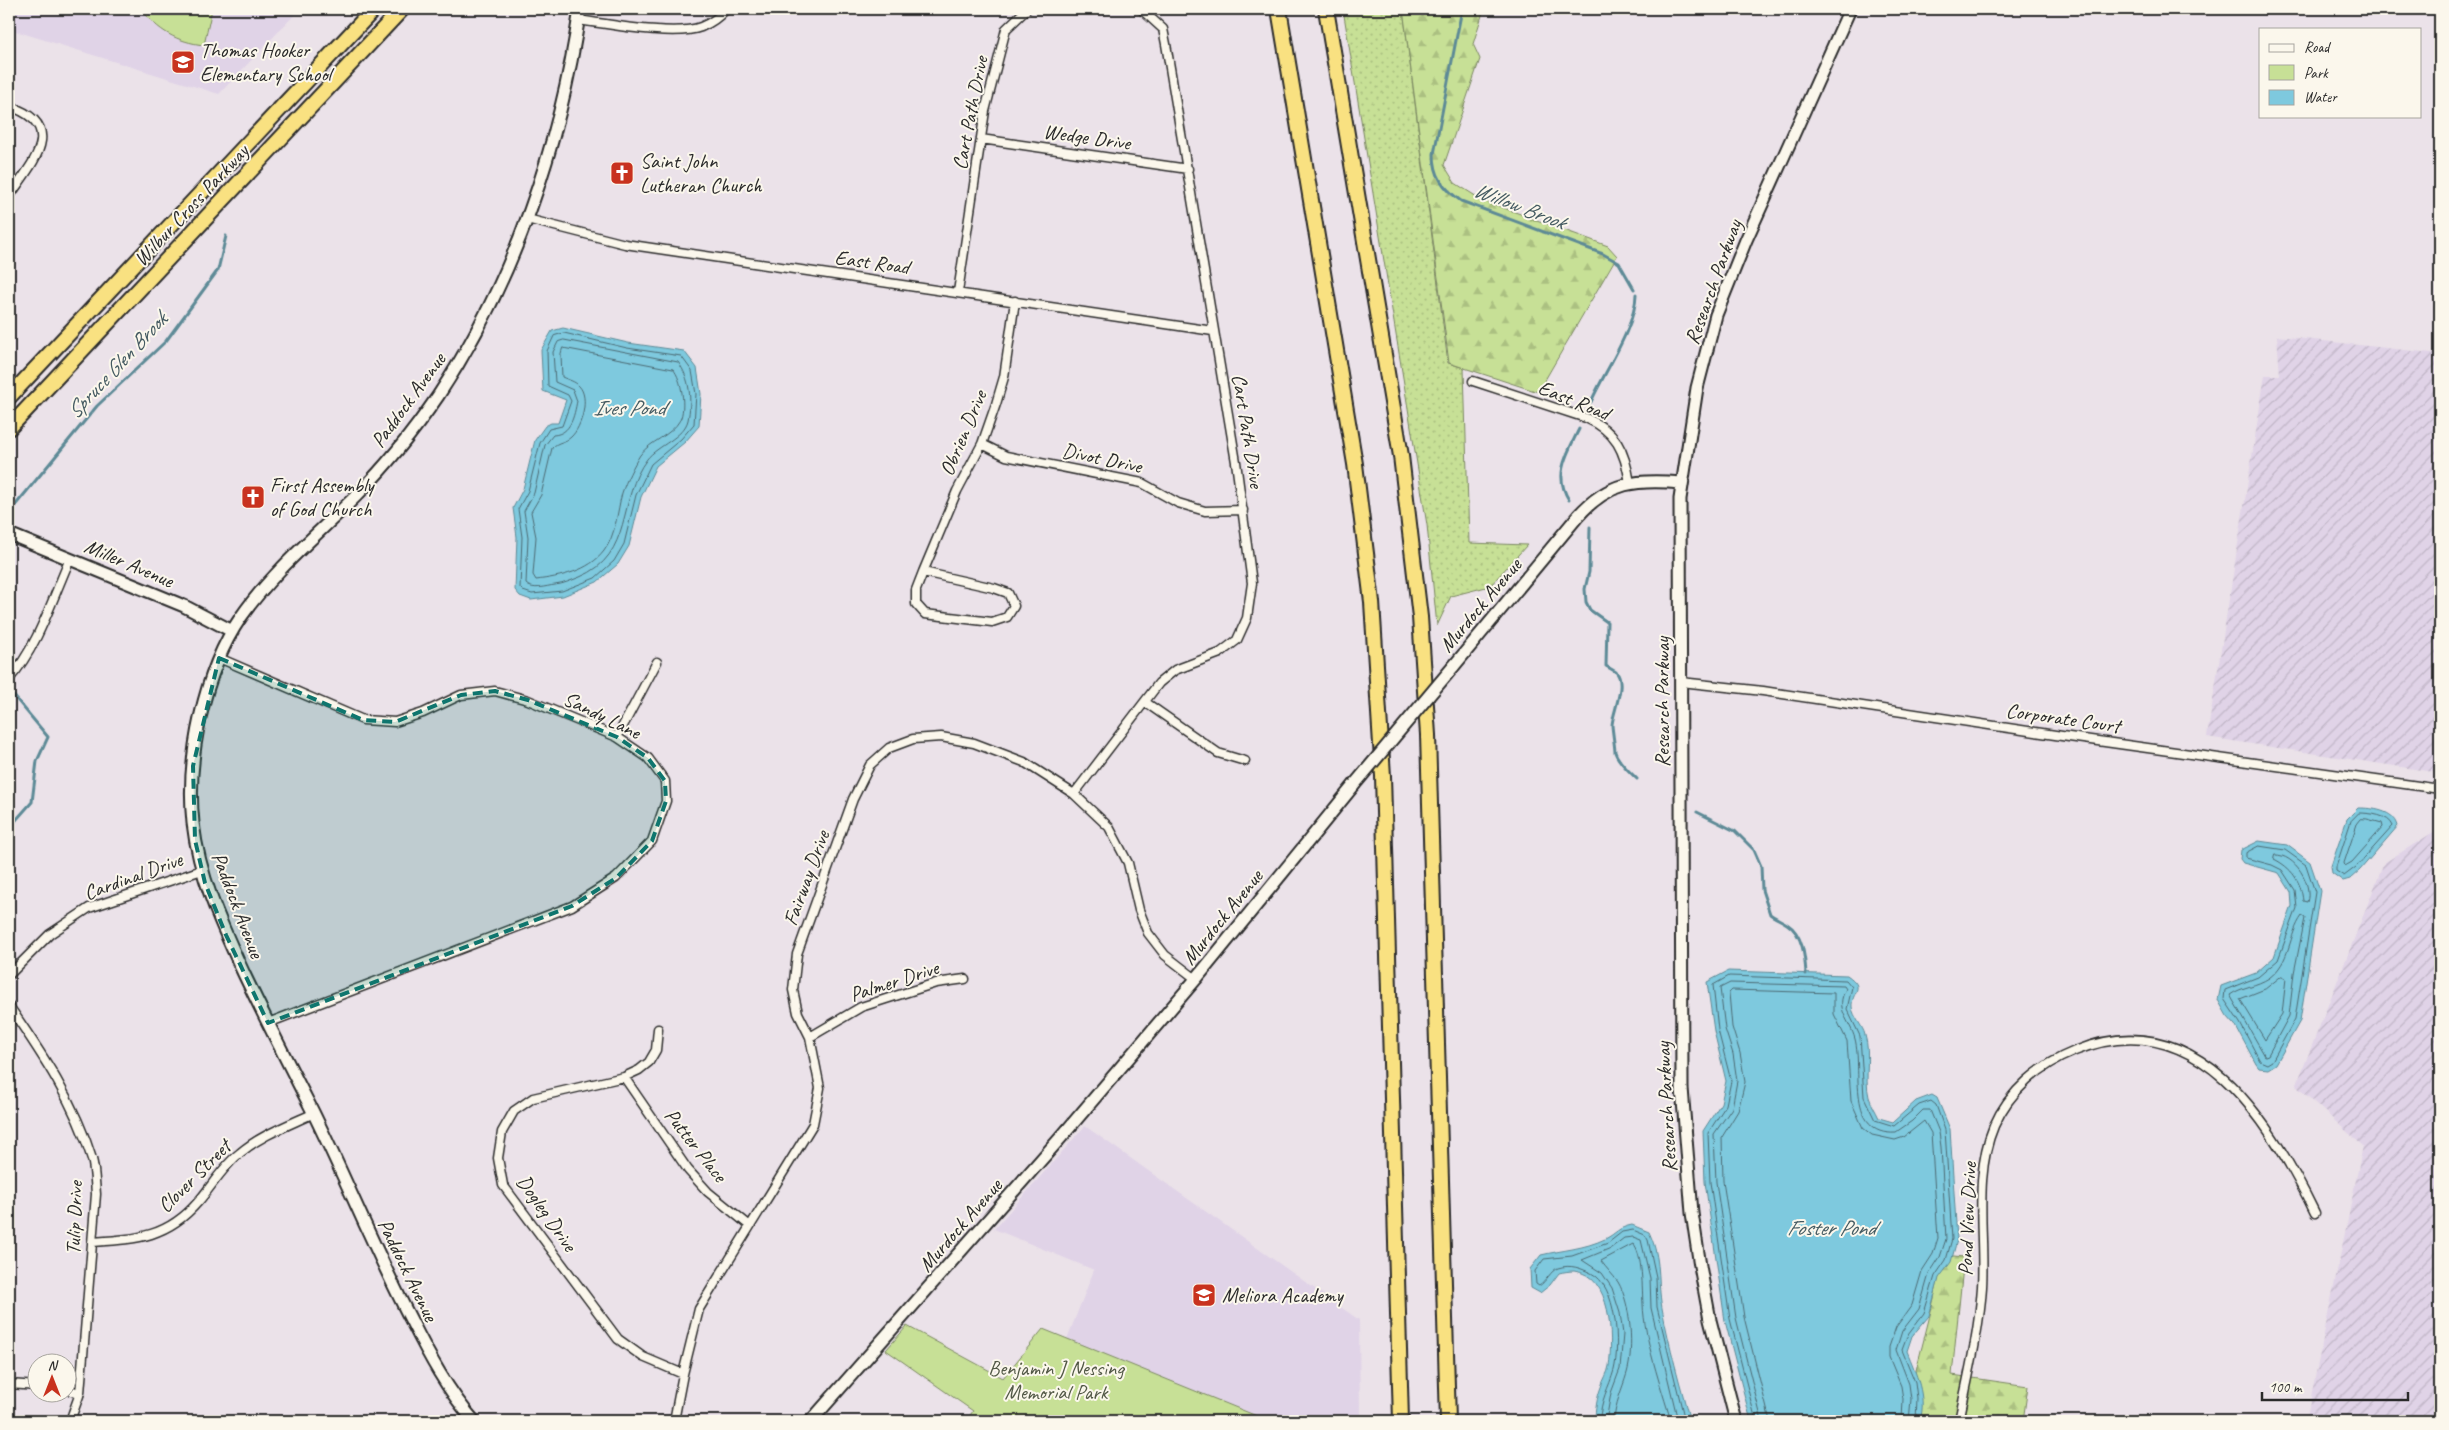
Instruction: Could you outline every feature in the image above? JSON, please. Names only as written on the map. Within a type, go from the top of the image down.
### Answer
[{"type":"highway","name":"Wilbur Cross Parkway","points":[[9,397],[374,9]]},
{"type":"highway","name":"Wilbur Cross Parkway","points":[[9,428],[402,9]]},
{"type":"highway","points":[[1279,9],[1356,471],[1372,612],[1383,786],[1401,1421]]},
{"type":"highway","points":[[1326,9],[1401,456],[1420,617],[1428,745],[1448,1421]]},
{"type":"main road","name":"Research Parkway","points":[[1736,1421],[1716,1346],[1700,1266],[1685,1148],[1680,1017],[1682,483],[1697,388],[1716,315],[1746,240],[1850,9]]},
{"type":"main road","name":"Paddock Avenue","points":[[474,1421],[461,1406],[434,1364],[401,1300],[314,1113],[226,935],[202,870],[192,811],[193,766],[203,712],[220,658],[232,631],[268,583],[370,481],[424,416],[460,360],[486,313],[506,271],[527,219],[556,124],[579,15]]},
{"type":"main road","name":"Murdock Avenue","points":[[811,1421],[1063,1135],[1196,979],[1354,785],[1583,510],[1609,490],[1630,483],[1649,481],[1682,483]]},
{"type":"main road","name":"Miller Avenue","points":[[9,534],[184,606],[232,631]]},
{"type":"street","points":[[579,15],[674,31],[701,28],[720,16],[726,9]]},
{"type":"street","name":"Cart Path Drive","points":[[958,292],[985,111],[1006,29],[1026,9]]},
{"type":"street","name":"Cart Path Drive","points":[[1074,794],[1159,682],[1175,670],[1220,653],[1237,640],[1247,618],[1252,583],[1243,510],[1188,169],[1163,29],[1141,9]]},
{"type":"street","points":[[9,106],[30,115],[39,124],[42,143],[38,154],[9,197]]},
{"type":"street","name":"Wedge Drive","points":[[981,139],[1188,169]]},
{"type":"street","name":"East Road","points":[[527,219],[625,244],[1214,331]]},
{"type":"street","name":"Obrien Drive","points":[[923,572],[1008,593],[1014,606],[1007,617],[992,622],[925,614],[916,604],[916,590],[923,572],[957,491],[982,444],[1004,377],[1015,301]]},
{"type":"street","name":"East Road","points":[[1473,381],[1586,418],[1602,426],[1613,436],[1621,448],[1630,483]]},
{"type":"street","name":"Divot Drive","points":[[982,444],[1006,456],[1106,474],[1142,483],[1178,503],[1205,511],[1243,510]]},
{"type":"street","points":[[9,679],[29,652],[70,559]]},
{"type":"street","name":"Sandy Lane","points":[[220,658],[363,720],[395,722],[423,713],[461,694],[495,690],[528,700],[617,737],[648,758],[665,781],[666,801],[652,841],[616,878],[572,906],[268,1023]]},
{"type":"street","points":[[617,737],[657,662]]},
{"type":"street","name":"Corporate Court","points":[[1681,682],[1763,692],[2052,735],[2440,789]]},
{"type":"street","points":[[1145,702],[1218,753],[1245,761]]},
{"type":"street","name":"Fairway Drive","points":[[674,1421],[699,1309],[813,1124],[820,1088],[810,1037],[798,1013],[793,990],[797,954],[854,799],[870,765],[890,748],[913,739],[941,737],[974,742],[1024,762],[1074,794],[1109,827],[1128,863],[1139,910],[1148,933],[1165,955],[1196,979]]},
{"type":"street","name":"Cardinal Drive","points":[[9,975],[50,934],[89,908],[202,870]]},
{"type":"street","name":"Palmer Drive","points":[[810,1037],[861,1007],[936,983],[964,978]]},
{"type":"street","name":"Tulip Drive","points":[[9,1006],[44,1056],[70,1105],[92,1161],[96,1194],[80,1393],[70,1421]]},
{"type":"street","name":"Dogleg Drive","points":[[658,1029],[656,1050],[649,1062],[624,1077],[533,1098],[514,1111],[502,1132],[498,1158],[503,1185],[618,1339],[643,1357],[683,1374]]},
{"type":"street","name":"Pond View Drive","points":[[1959,1421],[1979,1316],[1983,1261],[1983,1168],[1988,1144],[1994,1126],[2010,1098],[2036,1072],[2060,1056],[2087,1046],[2113,1040],[2136,1040],[2157,1042],[2180,1049],[2205,1061],[2238,1091],[2273,1137],[2303,1187],[2315,1213]]},
{"type":"street","name":"Putter Place","points":[[624,1077],[688,1170],[708,1192],[750,1226]]},
{"type":"street","name":"Clover Street","points":[[92,1242],[137,1239],[158,1234],[178,1221],[197,1203],[239,1153],[261,1138],[314,1113]]},
{"type":"street","points":[[9,1384],[28,1384]]},
{"type":"highlighted area","points":[[219,658],[363,720],[395,722],[461,695],[495,691],[528,700],[617,737],[648,758],[665,781],[666,801],[652,841],[616,878],[572,906],[268,1023],[226,935],[205,883],[195,840],[193,766]]},
{"type":"shaded area","name":"Thomas Hooker Elementary School","points":[[9,9],[300,9],[219,94],[9,29]]},
{"type":"shaded area","points":[[2277,336],[2440,354],[2440,773],[2207,737],[2265,375],[2280,375]]},
{"type":"shaded area","points":[[2440,828],[2440,1421],[2306,1421],[2363,1146],[2296,1086],[2384,863]]},
{"type":"shaded area","name":"Meliora Academy","points":[[1085,1126],[1359,1320],[1360,1421],[1269,1421],[1067,1339],[1094,1270],[994,1229]]},
{"type":"green space","points":[[141,9],[212,9],[204,45],[185,41],[169,34],[147,17]]},
{"type":"green space","points":[[1343,9],[1403,9],[1448,363],[1464,368],[1469,543],[1527,545],[1490,586],[1451,596],[1437,626],[1427,525]]},
{"type":"green space","points":[[1403,9],[1484,9],[1473,44],[1480,59],[1444,165],[1455,183],[1482,200],[1608,246],[1617,256],[1538,392],[1449,363]]},
{"type":"green space","points":[[1943,1255],[1964,1257],[1952,1375],[2028,1386],[2023,1421],[1904,1421]]},
{"type":"green space","name":"Benjamin J Nessing Memorial Park","points":[[907,1326],[1003,1378],[1043,1329],[1269,1421],[966,1421],[973,1411],[886,1350]]},
{"type":"water","name":"Ives Pond","points":[[563,328],[628,343],[684,351],[697,368],[701,394],[699,426],[685,442],[656,466],[641,497],[629,546],[618,564],[597,582],[563,596],[531,600],[520,596],[515,590],[517,537],[513,508],[523,489],[535,440],[545,426],[551,423],[558,423],[566,400],[543,391],[541,350],[552,331]]},
{"type":"water","points":[[2358,808],[2376,809],[2387,813],[2392,816],[2398,826],[2360,870],[2350,879],[2343,881],[2332,873],[2331,866],[2347,819]]},
{"type":"water","points":[[2259,841],[2287,845],[2310,862],[2320,891],[2300,1021],[2276,1064],[2268,1069],[2259,1068],[2256,1064],[2235,1025],[2227,1016],[2218,1000],[2221,986],[2256,973],[2274,957],[2292,906],[2291,892],[2279,873],[2243,863],[2240,859],[2241,850]]},
{"type":"water","name":"Foster Pond","points":[[1728,971],[1847,975],[1857,987],[1852,1007],[1867,1043],[1868,1089],[1870,1100],[1879,1118],[1893,1122],[1916,1101],[1932,1095],[1937,1098],[1950,1129],[1957,1240],[1951,1262],[1939,1278],[1929,1316],[1912,1336],[1907,1351],[1921,1394],[1922,1412],[1920,1421],[1751,1421],[1725,1321],[1705,1182],[1703,1131],[1721,1103],[1726,1081],[1714,1031],[1707,982]]},
{"type":"water","points":[[1632,1225],[1649,1232],[1656,1252],[1665,1322],[1690,1421],[1595,1421],[1597,1400],[1608,1369],[1611,1340],[1610,1325],[1603,1295],[1587,1275],[1574,1271],[1559,1273],[1550,1285],[1540,1293],[1531,1288],[1530,1269],[1541,1255],[1589,1245]]},
{"type":"waterway","name":"Willow Brook","points":[[1462,9],[1434,154],[1434,162],[1441,181],[1461,201],[1603,254],[1619,263],[1634,289]]},
{"type":"waterway","name":"Spruce Glen Brook","points":[[13,508],[97,406],[166,341],[218,270],[226,236]]},
{"type":"waterway","name":"Willow Brook","points":[[1591,402],[1631,321],[1636,294]]},
{"type":"waterway","name":"Willow Brook","points":[[1569,500],[1564,491],[1562,473],[1566,456],[1579,429]]},
{"type":"waterway","name":"Willow Brook","points":[[1590,527],[1589,572],[1585,589],[1586,602],[1590,610],[1607,622],[1606,666],[1616,672],[1620,683],[1612,725],[1615,752],[1621,763],[1637,779]]},
{"type":"waterway","name":"Spruce Glen Brook","points":[[9,828],[32,802],[37,761],[48,737],[13,695]]},
{"type":"waterway","name":"Willow Brook","points":[[1697,812],[1735,831],[1754,850],[1761,866],[1762,890],[1770,914],[1787,924],[1797,934],[1804,953],[1806,974]]},
{"type":"place","name":"Thomas Hooker Elementary School","points":[[183,62]]},
{"type":"place","name":"Saint John Lutheran Church","points":[[622,173]]},
{"type":"place","name":"First Assembly of God Church","points":[[253,497]]},
{"type":"place","name":"Meliora Academy","points":[[1204,1295]]}]
